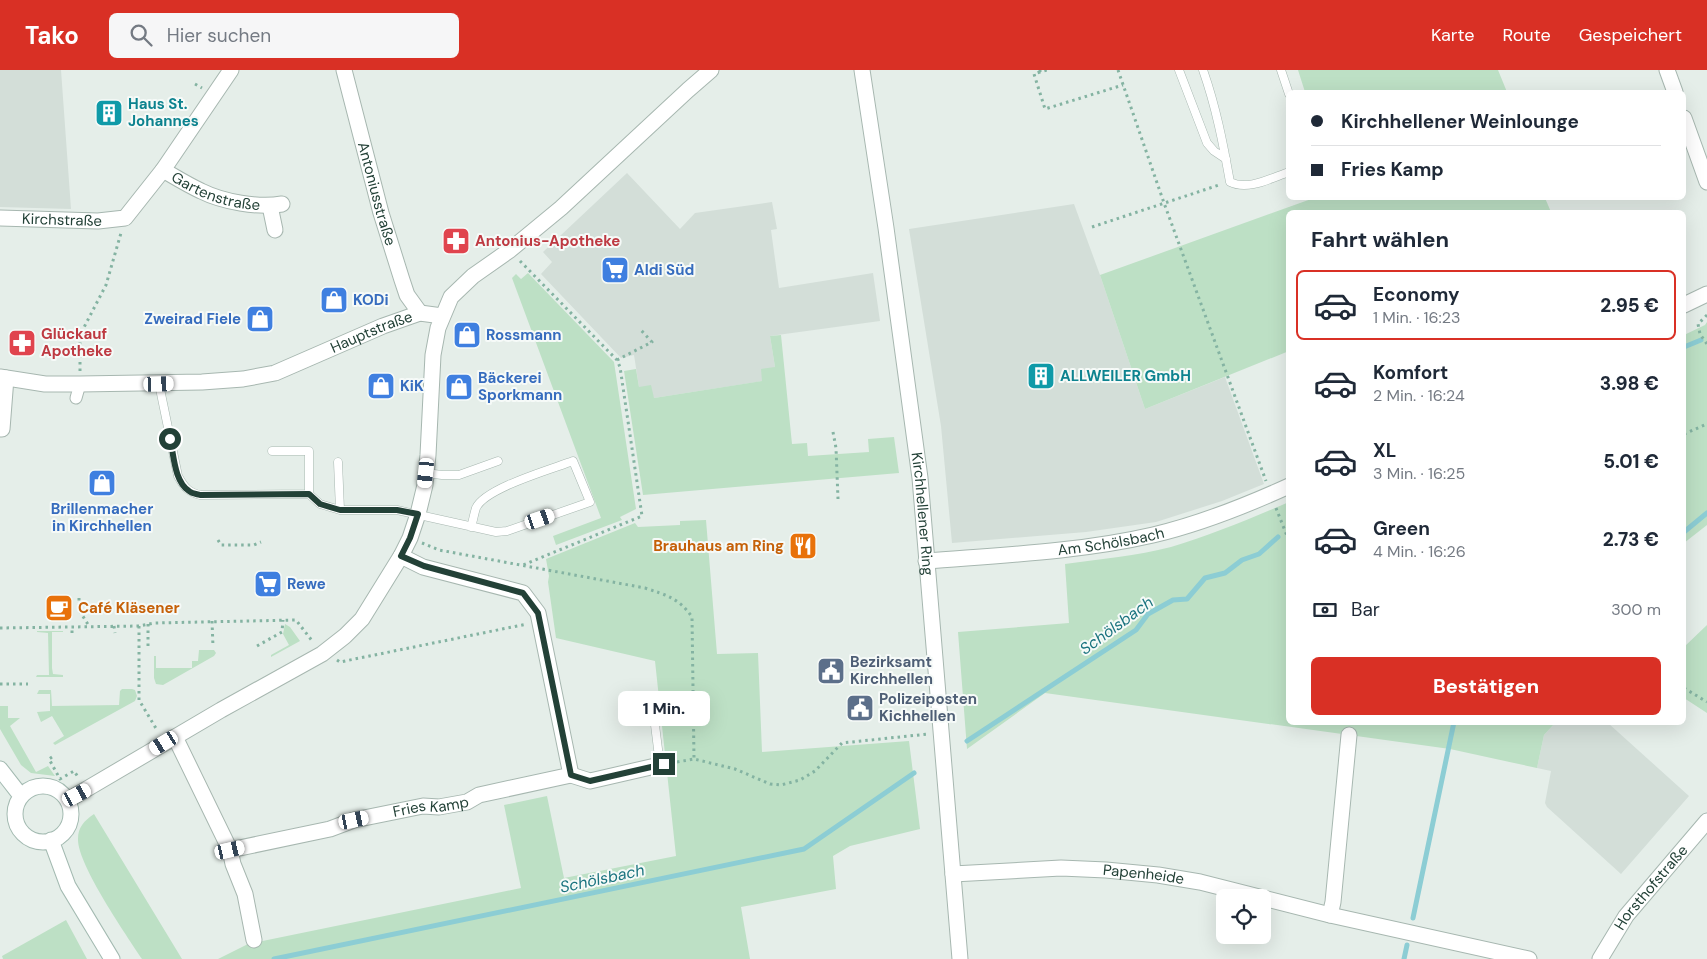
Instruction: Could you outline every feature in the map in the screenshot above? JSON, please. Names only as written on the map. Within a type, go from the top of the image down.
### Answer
[{"type":"street","name":"Gartenstraße","points":[[125,218],[163,170],[231,70]]},
{"type":"street","name":"Antoniusstraße","points":[[344,70],[399,272],[407,295],[420,313]]},
{"type":"street","points":[[68,800],[169,740],[322,654],[345,636],[362,619],[401,556],[410,538],[418,514],[426,473],[432,355],[438,328],[451,297],[461,286],[510,250],[561,208],[711,70]]},
{"type":"street","name":"Kirchhellener Ring","points":[[862,70],[886,228],[920,478],[960,959]]},
{"type":"street","points":[[1666,70],[1674,90]]},
{"type":"street","points":[[1686,124],[1707,182]]},
{"type":"street","name":"Gartenstraße","points":[[163,170],[202,192],[241,203],[261,206],[276,205],[275,230]]},
{"type":"street","name":"Kirchstraße","points":[[0,218],[98,221],[125,218]]},
{"type":"street","points":[[1686,303],[1707,294]]},
{"type":"street","name":"Hauptstraße","points":[[3,377],[78,391],[243,379],[275,373],[383,326],[420,313],[442,316]]},
{"type":"street","points":[[1,431],[3,377]]},
{"type":"street","name":"Am Schölsbach","points":[[926,561],[1092,546],[1154,535],[1201,521],[1286,487]]},
{"type":"street","points":[[401,556],[424,566],[523,593],[538,613],[571,775]]},
{"type":"street","points":[[1330,915],[1333,902],[1348,735]]},
{"type":"street","points":[[169,740],[230,850],[233,864],[245,894],[254,940]]},
{"type":"street","name":"Fries Kamp","points":[[230,850],[330,829],[354,820],[423,806],[439,808],[468,802],[479,795],[571,775],[590,781],[662,765]]},
{"type":"street","points":[[0,769],[21,796]]},
{"type":"street","points":[[40,786],[51,787],[60,791],[68,800],[71,820],[66,830],[59,837],[51,840],[37,841],[26,836],[21,831],[16,820],[16,808],[21,796],[29,789],[40,786]]},
{"type":"street","name":"Horsthofstraße","points":[[1600,959],[1626,916],[1707,821]]},
{"type":"street","points":[[51,840],[68,886],[112,959]]},
{"type":"street","name":"Papenheide","points":[[953,874],[1062,868],[1150,874],[1200,882],[1330,915],[1529,959]]},
{"type":"lane","points":[[1179,70],[1207,143],[1214,151],[1226,159]]},
{"type":"lane","points":[[1203,70],[1217,114],[1230,182],[1237,185],[1253,184],[1286,173]]},
{"type":"lane","points":[[1281,70],[1288,90]]},
{"type":"lane","points":[[159,384],[178,476],[183,486],[190,492],[200,495],[309,494],[320,504],[340,510],[397,510],[418,514],[471,527],[496,532],[590,502],[573,461],[498,489],[485,496],[476,507],[471,527]]},
{"type":"lane","points":[[272,451],[309,451],[309,494]]},
{"type":"lane","points":[[426,473],[442,475],[459,474],[498,461]]},
{"type":"lane","points":[[338,462],[340,510]]},
{"type":"lane","points":[[656,725],[662,765]]},
{"type":"path","points":[[1047,70],[1034,74],[1045,109],[1123,85]]},
{"type":"path","points":[[1118,70],[1164,203],[1271,494]]},
{"type":"path","points":[[1092,227],[1230,182]]},
{"type":"path","points":[[78,391],[80,336],[106,285],[125,218]]},
{"type":"path","points":[[510,250],[618,360],[642,516],[523,565]]},
{"type":"path","points":[[1707,315],[1698,324],[1700,334],[1707,344]]},
{"type":"path","points":[[618,360],[652,342],[640,329]]},
{"type":"path","points":[[1686,433],[1707,424]]},
{"type":"path","points":[[833,432],[836,448],[838,499]]},
{"type":"path","points":[[1282,525],[1286,534]]},
{"type":"path","points":[[410,538],[439,550],[645,588],[678,600],[692,616],[694,759]]},
{"type":"path","points":[[218,540],[221,545],[254,545],[261,542]]},
{"type":"path","points":[[79,598],[79,610],[90,627]]},
{"type":"path","points":[[257,646],[282,632],[283,620]]},
{"type":"path","points":[[0,628],[28,631],[212,621],[296,620],[322,654],[340,662],[531,623]]},
{"type":"path","points":[[212,621],[213,647]]},
{"type":"path","points":[[148,624],[148,648]]},
{"type":"path","points":[[114,626],[115,633]]},
{"type":"path","points":[[139,626],[139,700],[169,740]]},
{"type":"path","points":[[72,628],[72,633]]},
{"type":"path","points":[[0,684],[28,684]]},
{"type":"path","points":[[1686,689],[1707,702]]},
{"type":"path","points":[[662,765],[694,759],[735,769],[770,784],[781,785],[800,780],[816,771],[842,743],[941,733]]},
{"type":"path","points":[[52,758],[49,759],[60,779],[74,771],[86,790]]},
{"type":"shaded area","points":[[0,70],[61,70],[71,209],[0,207]]},
{"type":"shaded area","points":[[627,173],[680,229],[695,213],[772,202],[777,229],[771,230],[779,288],[873,273],[880,321],[770,336],[775,367],[763,381],[654,398],[639,387],[634,355],[621,358],[541,274],[552,262],[543,252]]},
{"type":"shaded area","points":[[1074,204],[1145,409],[1225,377],[1264,484],[1222,501],[1156,522],[1086,532],[952,543],[941,426],[909,229]]},
{"type":"shaded area","points":[[1553,725],[1610,725],[1689,796],[1621,874],[1547,807],[1545,803],[1551,771],[1537,768],[1544,735]]},
{"type":"green space","points":[[1298,70],[1498,70],[1506,90],[1304,90]]},
{"type":"green space","points":[[1308,200],[1546,200],[1550,210],[1286,210],[1286,352],[1145,409],[1100,275]]},
{"type":"green space","points":[[528,273],[614,362],[636,509],[620,517],[622,520],[556,545],[553,536],[601,518],[512,278],[516,274],[521,279]]},
{"type":"green space","points":[[1707,322],[1707,525],[1686,541],[1686,334],[1705,325]]},
{"type":"green space","points":[[781,335],[792,444],[807,443],[808,456],[869,452],[868,439],[894,437],[899,473],[643,495],[624,371],[636,369],[639,387],[651,385],[654,398],[762,381],[761,369],[775,367],[770,336]]},
{"type":"green space","points":[[1286,503],[1286,725],[1553,725],[1544,735],[1537,768],[1450,749],[1045,693],[967,749],[958,632],[1069,623],[1065,564],[1158,550],[1230,526]]},
{"type":"green space","points":[[706,520],[717,654],[758,653],[762,752],[909,741],[920,829],[850,846],[833,856],[836,889],[741,907],[750,959],[218,959],[248,944],[521,888],[504,805],[547,796],[564,878],[676,856],[655,661],[556,638],[546,559],[635,523],[638,527],[680,525],[680,521]]},
{"type":"green space","points":[[285,624],[290,627],[300,641],[271,657],[271,655],[289,645],[283,634]]},
{"type":"green space","points":[[1707,625],[1707,713],[1686,699],[1686,645]]},
{"type":"green space","points":[[37,631],[63,631],[52,632],[52,668],[53,674],[63,675],[63,677],[36,677],[37,675],[49,675],[48,633]]},
{"type":"green space","points":[[199,650],[214,650],[216,653],[214,656],[163,685],[156,684],[154,678],[154,656],[156,656],[156,668],[192,668],[192,661],[198,661]]},
{"type":"green space","points":[[122,689],[135,690],[137,696],[135,701],[55,745],[53,743],[64,736],[52,716],[41,722],[37,712],[50,711],[50,694],[37,694],[39,690],[51,690],[52,706],[119,705],[120,691]]},
{"type":"green space","points":[[0,706],[8,706],[8,718],[20,718],[10,726],[36,772],[48,766],[55,776],[31,773],[21,765],[0,729]]},
{"type":"green space","points":[[94,814],[182,959],[142,959],[104,900],[85,865],[78,839],[82,825]]},
{"type":"green space","points":[[66,920],[87,959],[3,959],[2,956]]},
{"type":"waterway","name":"Schölsbach","points":[[1686,346],[1701,340]]},
{"type":"waterway","points":[[1686,530],[1707,513]]},
{"type":"waterway","name":"Schölsbach","points":[[967,741],[1136,630],[1148,614],[1173,600],[1187,599],[1205,578],[1225,573],[1242,560],[1259,554],[1278,537]]},
{"type":"waterway","points":[[1413,918],[1453,725]]},
{"type":"waterway","name":"Schölsbach","points":[[274,959],[804,849],[914,773]]},
{"type":"waterway","points":[[1404,959],[1407,945]]},
{"type":"place","name":"Haus St. Johannes","points":[[109,113]]},
{"type":"place","name":"Antonius-Apotheke","points":[[456,241]]},
{"type":"place","name":"Aldi Süd","points":[[615,270]]},
{"type":"place","name":"KODi","points":[[334,300]]},
{"type":"place","name":"Zweirad Fiele","points":[[260,319]]},
{"type":"place","name":"Rossmann","points":[[467,335]]},
{"type":"place","name":"Glückauf Apotheke","points":[[22,343]]},
{"type":"place","name":"ALLWEILER GmbH","points":[[1041,376]]},
{"type":"place","name":"KiK","points":[[381,386]]},
{"type":"place","name":"Bäckerei Sporkmann","points":[[459,387]]},
{"type":"place","name":"Brillenmacher in Kirchhellen","points":[[102,483]]},
{"type":"place","name":"Brauhaus am Ring","points":[[803,546]]},
{"type":"place","name":"Rewe","points":[[268,584]]},
{"type":"place","name":"Café Kläsener","points":[[59,608]]},
{"type":"place","name":"Bezirksamt Kirchhellen","points":[[831,671]]},
{"type":"place","name":"Polizeiposten Kichhellen","points":[[860,708]]},
{"type":"route","points":[[170,439],[178,476],[183,486],[190,492],[200,495],[309,494],[320,504],[340,510],[397,510],[418,514],[410,538],[401,556],[424,566],[523,593],[538,613],[571,775],[590,781],[664,764]]}]
